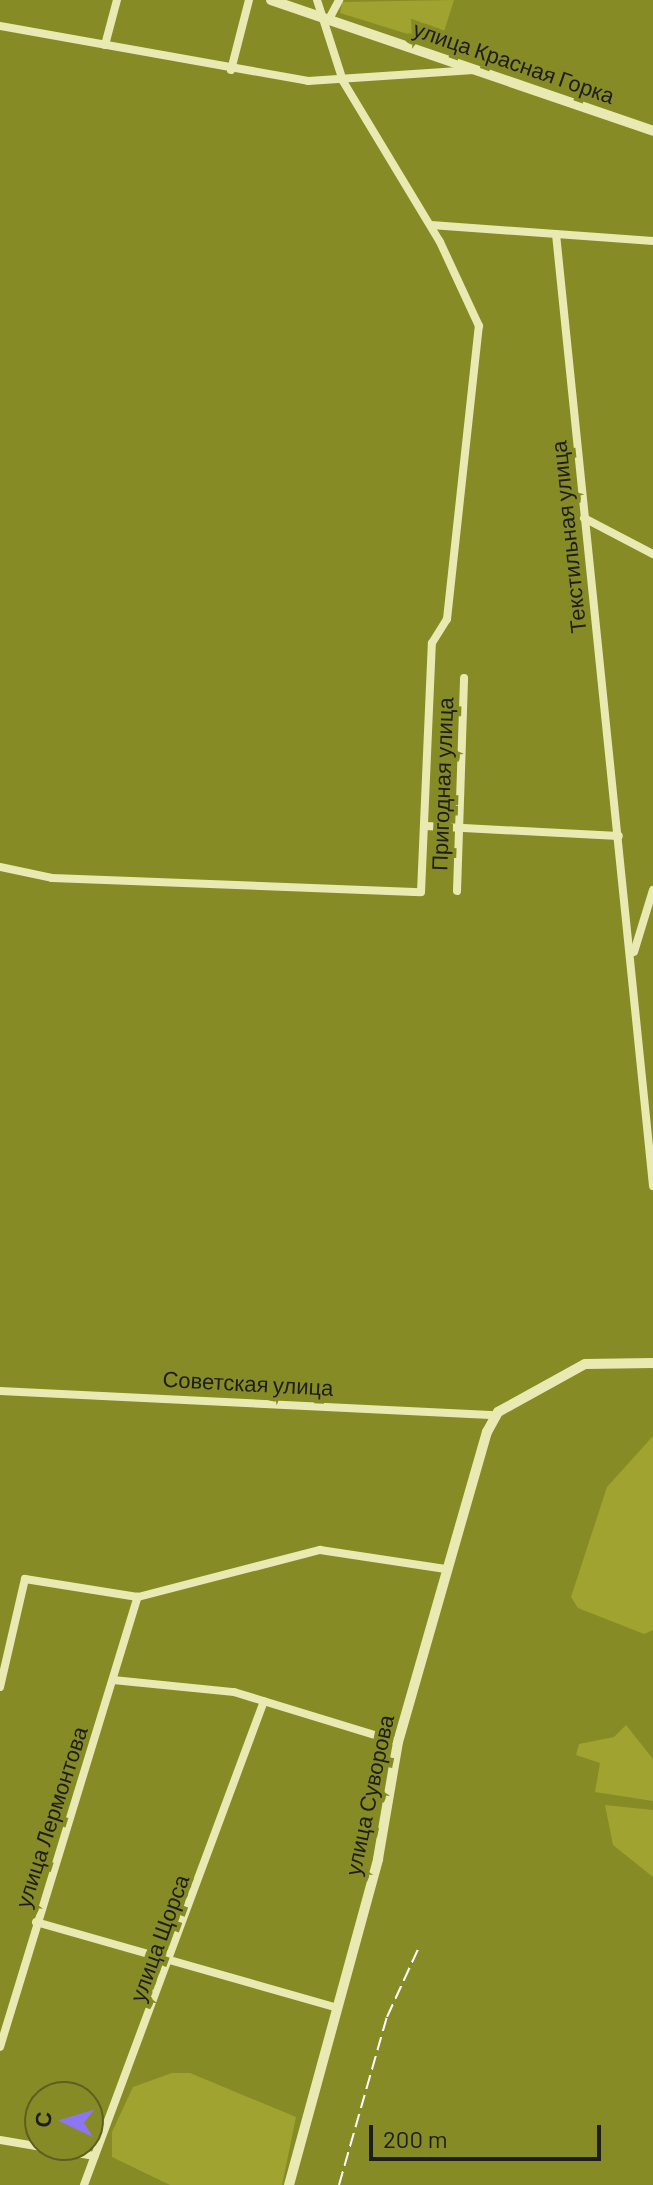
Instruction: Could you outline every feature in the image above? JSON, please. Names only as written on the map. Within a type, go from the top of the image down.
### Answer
[{"type":"street","points":[[105,45],[117,0]]},
{"type":"street","points":[[231,70],[249,0]]},
{"type":"street","name":"улица Красная Горка","points":[[271,0],[653,131]]},
{"type":"street","points":[[0,867],[52,878],[421,892],[432,643],[447,619],[479,334],[431,225],[343,81],[317,0]]},
{"type":"street","points":[[324,19],[339,0]]},
{"type":"street","points":[[0,26],[231,70],[343,81],[474,70]]},
{"type":"street","points":[[431,225],[653,241]]},
{"type":"street","name":"Текстильная улица","points":[[556,234],[584,518],[633,953],[653,1186]]},
{"type":"street","points":[[584,518],[653,554]]},
{"type":"street","name":"Пригодная улица","points":[[457,891],[464,678]]},
{"type":"street","points":[[426,826],[619,836]]},
{"type":"street","points":[[633,953],[653,890]]},
{"type":"street","points":[[495,1415],[596,1360],[653,1363]]},
{"type":"street","name":"Советская улица","points":[[0,1391],[495,1415]]},
{"type":"street","name":"улица Суворова","points":[[289,2185],[378,1859],[398,1742],[446,1569],[495,1415]]},
{"type":"street","points":[[0,1687],[25,1579],[138,1597],[320,1550],[446,1569]]},
{"type":"street","name":"улица Лермонтова","points":[[0,2047],[138,1597]]},
{"type":"street","points":[[113,1680],[264,1701],[398,1742]]},
{"type":"street","name":"улица Щорса","points":[[104,2133],[170,1962],[264,1701]]},
{"type":"street","points":[[36,1922],[337,2008]]},
{"type":"street","points":[[0,2140],[24,2144]]},
{"type":"street","name":"улица Щорса","points":[[84,2185],[93,2161]]},
{"type":"shaded area","points":[[454,0],[440,44],[340,13],[342,2]]},
{"type":"shaded area","points":[[653,1436],[653,1630],[644,1634],[578,1608],[571,1597],[607,1487]]},
{"type":"shaded area","points":[[626,1725],[653,1759],[653,1801],[595,1792],[600,1763],[576,1755],[579,1744],[614,1737]]},
{"type":"shaded area","points":[[605,1805],[653,1810],[653,1877],[613,1845]]},
{"type":"shaded area","points":[[172,2073],[190,2073],[296,2117],[282,2185],[170,2185],[112,2157],[112,2132],[133,2087]]},
{"type":"railway","points":[[339,2185],[387,2017],[419,1947]]}]
